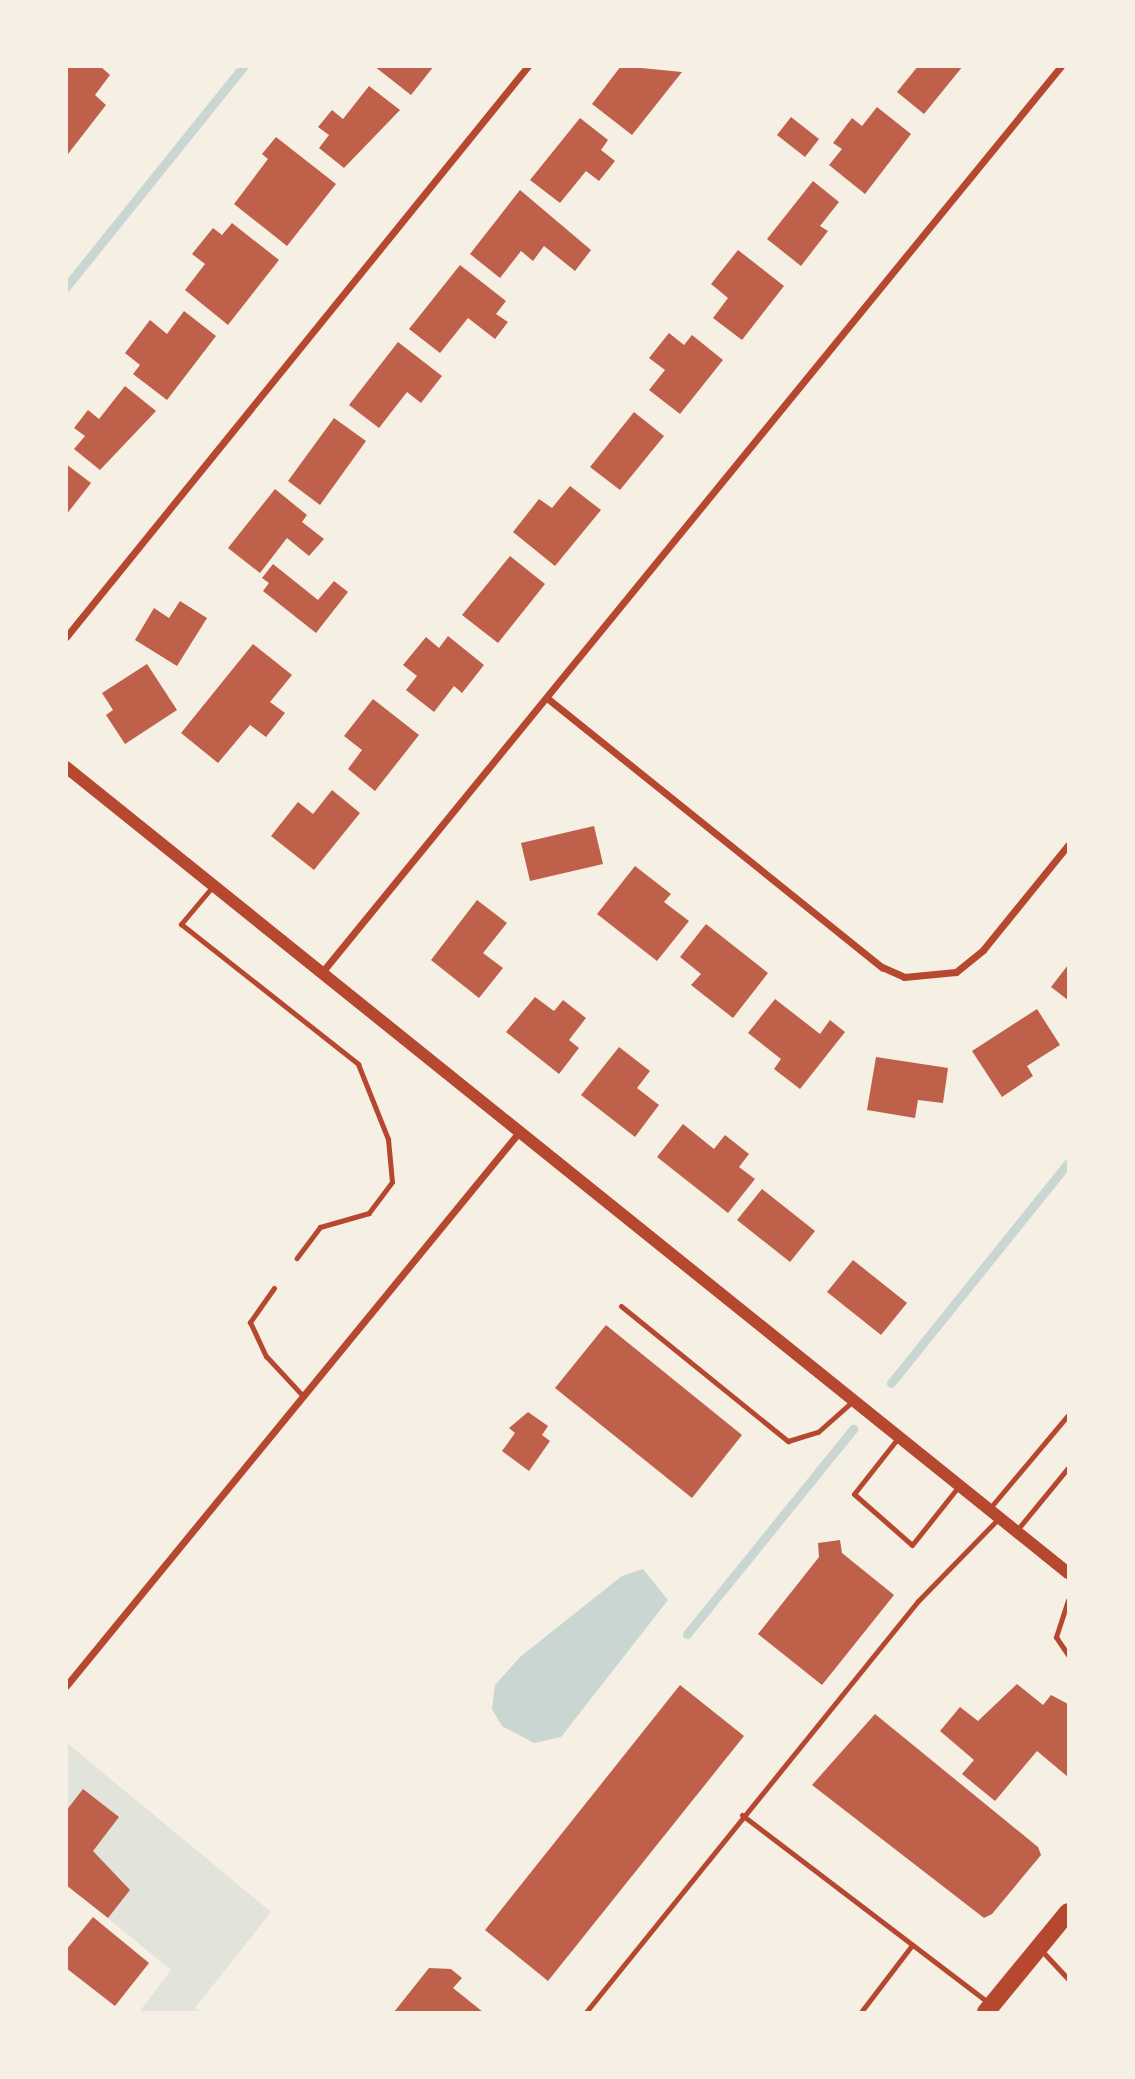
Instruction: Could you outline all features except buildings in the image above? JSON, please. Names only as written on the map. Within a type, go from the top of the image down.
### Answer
[{"type":"main road","points":[[988,2009],[1069,1912]]},
{"type":"street","points":[[66,637],[528,66]]},
{"type":"street","points":[[323,971],[1060,66]]},
{"type":"street","points":[[547,698],[882,967],[930,979],[956,972],[983,950],[1069,845]]},
{"type":"street","points":[[66,767],[901,1434],[1069,1573]]},
{"type":"street","points":[[66,1686],[520,1130]]},
{"type":"lane","points":[[213,886],[181,924],[358,1064],[388,1139],[392,1182],[369,1213],[320,1227],[297,1258]]},
{"type":"lane","points":[[274,1288],[250,1322],[277,1372],[303,1396]]},
{"type":"lane","points":[[621,1306],[788,1441],[818,1432],[856,1398]]},
{"type":"lane","points":[[586,2012],[742,1815],[995,1512],[1069,1415]]},
{"type":"lane","points":[[901,1434],[854,1494],[912,1545],[961,1483]]},
{"type":"lane","points":[[1017,1530],[1069,1468]]},
{"type":"lane","points":[[1069,1600],[1056,1636],[1069,1655]]},
{"type":"lane","points":[[742,1815],[912,1945],[988,2009]]},
{"type":"lane","points":[[861,2012],[912,1945]]},
{"type":"lane","points":[[1038,1947],[1069,1979]]},
{"type":"shaded area","points":[[643,1569],[668,1600],[561,1737],[534,1743],[502,1726],[492,1709],[495,1685],[520,1657],[622,1576]]},
{"type":"shaded area","points":[[66,1742],[271,1912],[195,2008],[201,2012],[139,2012],[171,1970],[67,1885]]},
{"type":"waterway","points":[[66,287],[244,66]]},
{"type":"waterway","points":[[891,1383],[1068,1163]]},
{"type":"waterway","points":[[687,1634],[853,1429]]}]
